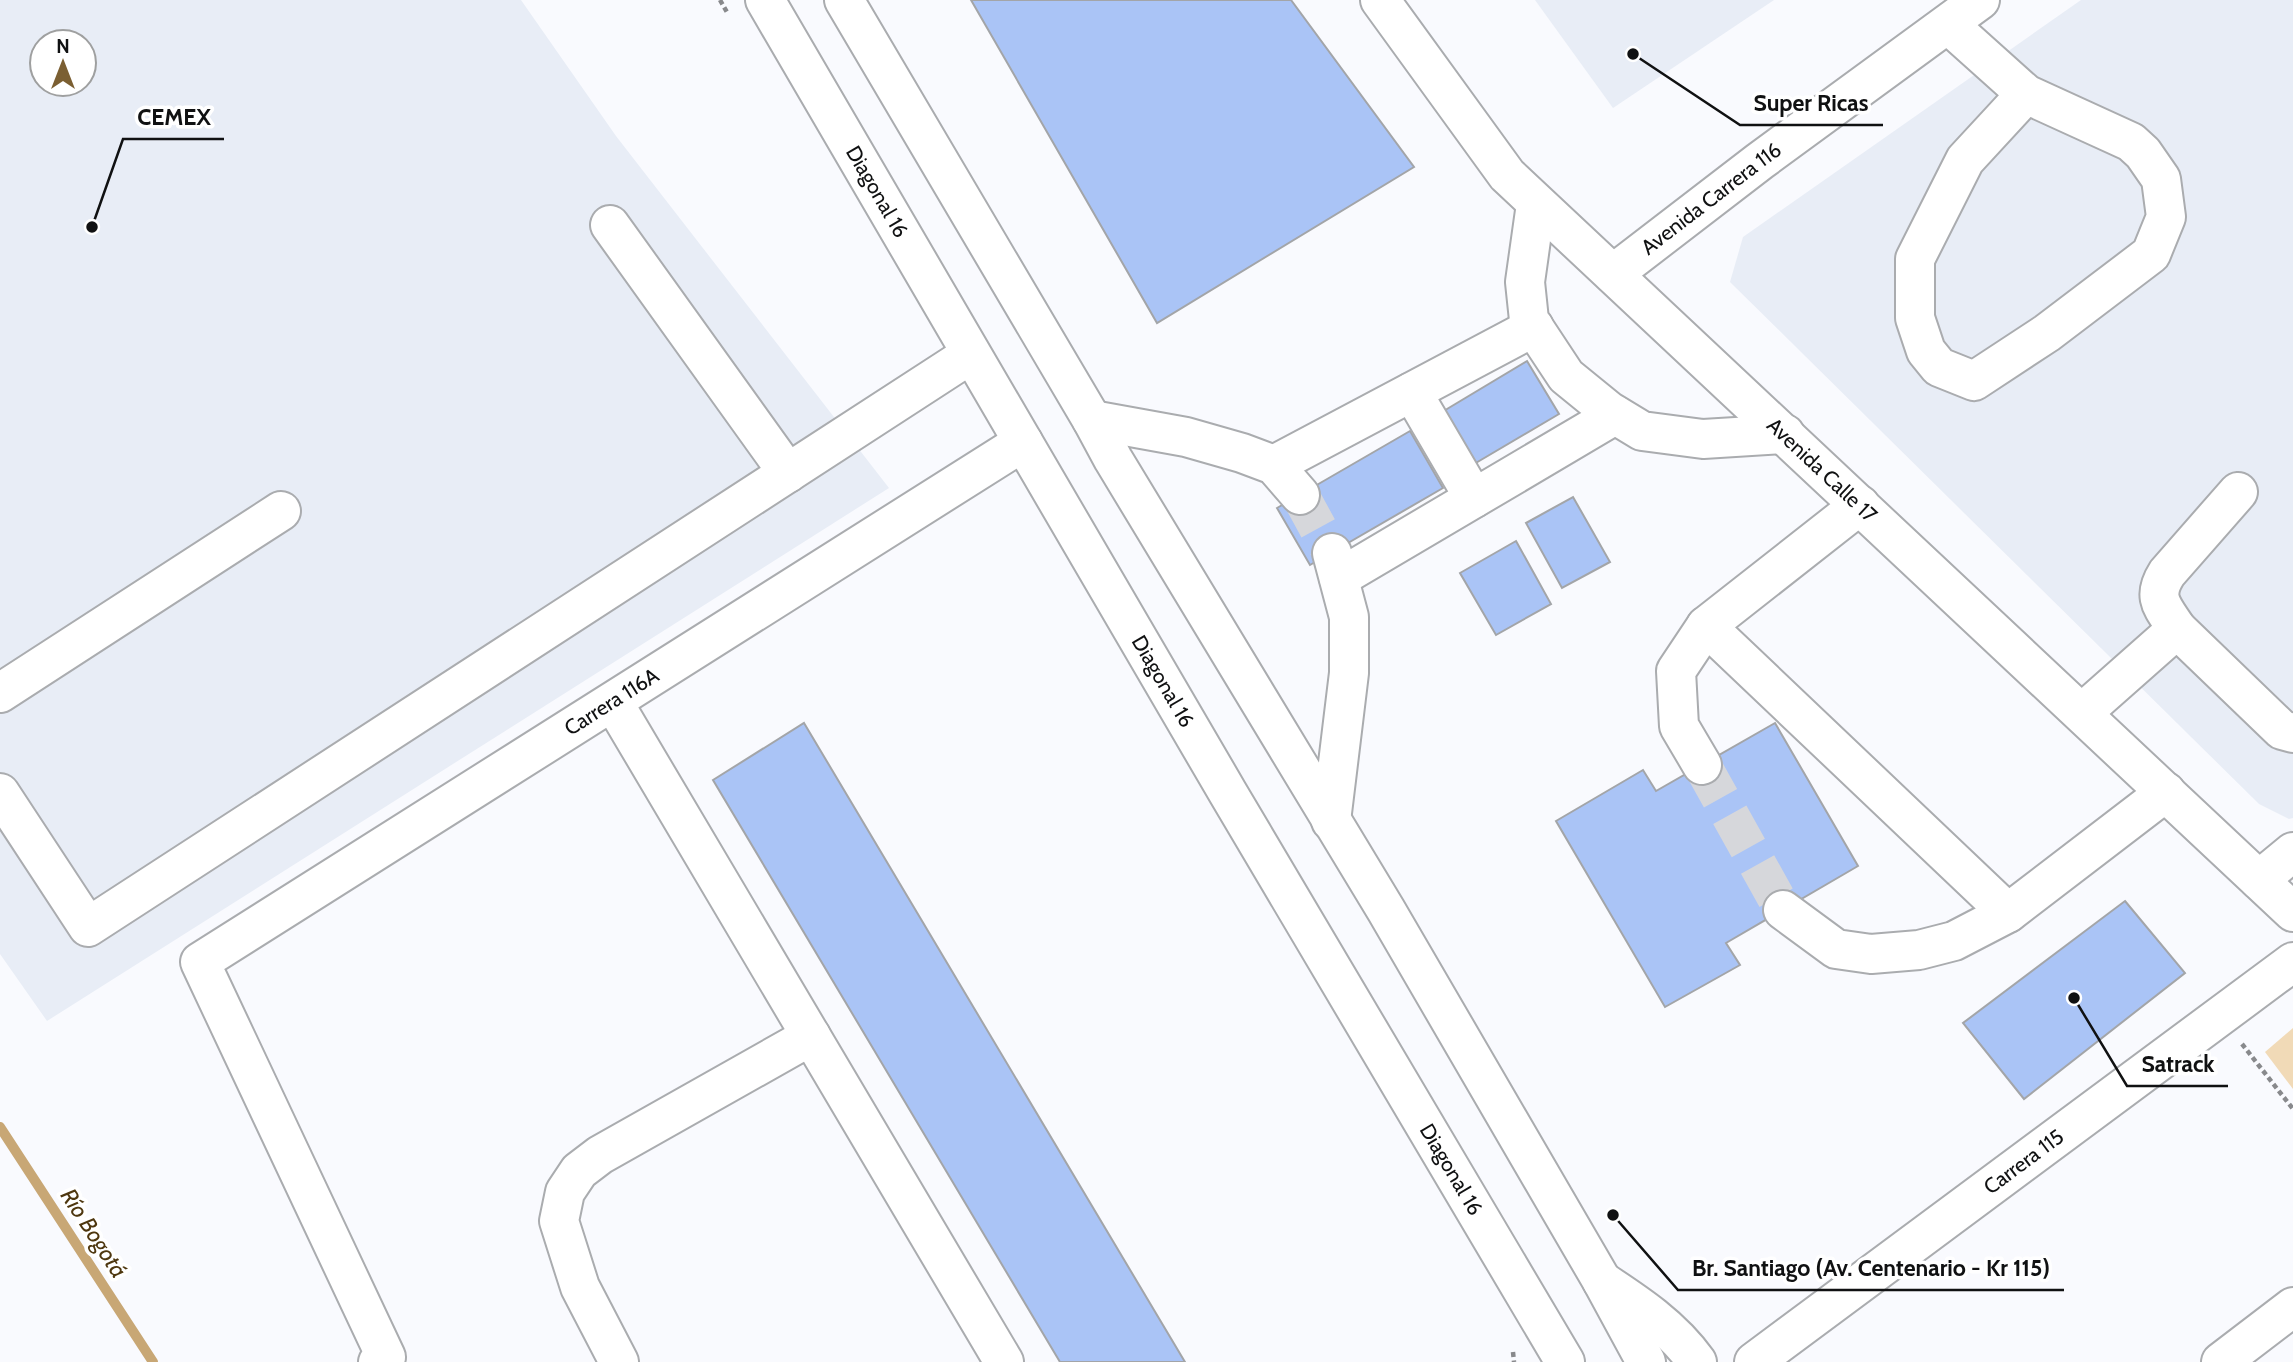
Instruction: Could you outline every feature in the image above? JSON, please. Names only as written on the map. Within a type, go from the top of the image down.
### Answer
[{"type":"main road","name":"Diagonal 16","points":[[765,0],[1221,781],[1565,1362]]},
{"type":"main road","points":[[844,0],[1113,459],[1387,910],[1602,1280],[1646,1362]]},
{"type":"main road","name":"Avenida Calle 17","points":[[1380,0],[1478,139],[1507,175],[1536,204],[2293,912]]},
{"type":"main road","name":"Avenida Carrera 116","points":[[1613,274],[1760,161],[1980,0]]},
{"type":"main road","points":[[1949,24],[2026,94],[2131,142],[2143,153],[2161,179],[2166,217],[2151,254],[2047,333],[1974,381],[1939,367],[1926,351],[1915,318],[1915,259],[1965,160],[2026,94]]},
{"type":"main road","points":[[1536,204],[1525,282],[1529,320],[1566,376],[1615,415],[1642,431],[1703,439],[1785,435]]},
{"type":"main road","points":[[610,225],[788,473]]},
{"type":"main road","points":[[1274,465],[1534,327]]},
{"type":"main road","points":[[0,793],[88,927],[971,354]]},
{"type":"main road","points":[[1412,392],[1474,498]]},
{"type":"main road","points":[[1331,821],[1349,673],[1349,617],[1335,565],[1474,498],[1615,415]]},
{"type":"main road","points":[[1092,420],[1186,437],[1274,465],[1300,495]]},
{"type":"main road","name":"Carrera 116A","points":[[378,1362],[386,1357],[200,962],[1023,442]]},
{"type":"main road","points":[[2238,492],[2167,572],[2160,585],[2158,598],[2177,629],[2282,730],[2293,733]]},
{"type":"main road","points":[[1702,765],[1679,726],[1676,671],[1706,626],[1860,505]]},
{"type":"main road","points":[[0,693],[281,511]]},
{"type":"main road","points":[[1706,626],[2008,913]]},
{"type":"main road","points":[[2082,713],[2177,629]]},
{"type":"main road","points":[[613,702],[1004,1362]]},
{"type":"main road","points":[[1783,910],[1836,949],[1871,954],[1919,950],[1954,941],[2008,913],[2166,792]]},
{"type":"main road","points":[[2259,880],[2293,852]]},
{"type":"main road","name":"Carrera 115","points":[[1756,1360],[2293,962]]},
{"type":"main road","points":[[619,1362],[580,1287],[559,1221],[565,1192],[579,1171],[600,1155],[811,1036]]},
{"type":"main road","points":[[1602,1280],[1642,1307],[1684,1345],[1697,1362]]},
{"type":"main road","points":[[2221,1362],[2293,1307]]},
{"type":"path","points":[[2220,1016],[2293,1109]]},
{"type":"shaded area","points":[[0,0],[521,0],[616,136],[889,488],[47,1021],[0,954]]},
{"type":"shaded area","points":[[1535,0],[1774,0],[1613,108]]},
{"type":"shaded area","points":[[2081,0],[2293,0],[2293,818],[2289,819],[2259,804],[1730,282],[1743,237]]},
{"type":"shaded area","points":[[2293,1028],[2293,1089],[2265,1052]]},
{"type":"building","points":[[971,0],[1291,0],[1414,167],[1157,323]]},
{"type":"building","points":[[1527,361],[1559,414],[1469,467],[1437,415]]},
{"type":"building","points":[[1410,431],[1443,488],[1310,565],[1277,508]]},
{"type":"building","points":[[1573,497],[1610,562],[1562,588],[1526,523]]},
{"type":"building","points":[[1516,541],[1551,604],[1496,635],[1460,573]]},
{"type":"building","points":[[804,723],[1185,1362],[1060,1362],[713,780]]},
{"type":"building","points":[[1775,723],[1858,866],[1726,943],[1740,965],[1665,1007],[1556,821],[1643,770],[1656,791]]},
{"type":"building","points":[[2125,901],[2185,973],[2024,1099],[1963,1023]]},
{"type":"waterway","name":"Río Bogotá","points":[[0,1127],[153,1362]]},
{"type":"tunnel","points":[[1300,495],[1331,552]]},
{"type":"tunnel","points":[[1702,765],[1783,910]]},
{"type":"place","name":"Super Ricas","points":[[1633,54]]},
{"type":"place","name":"CEMEX","points":[[92,227]]},
{"type":"place","name":"Satrack","points":[[2074,998]]},
{"type":"place","name":"Br. Santiago (Av. Centenario - Kr 115)","points":[[1613,1215]]}]
